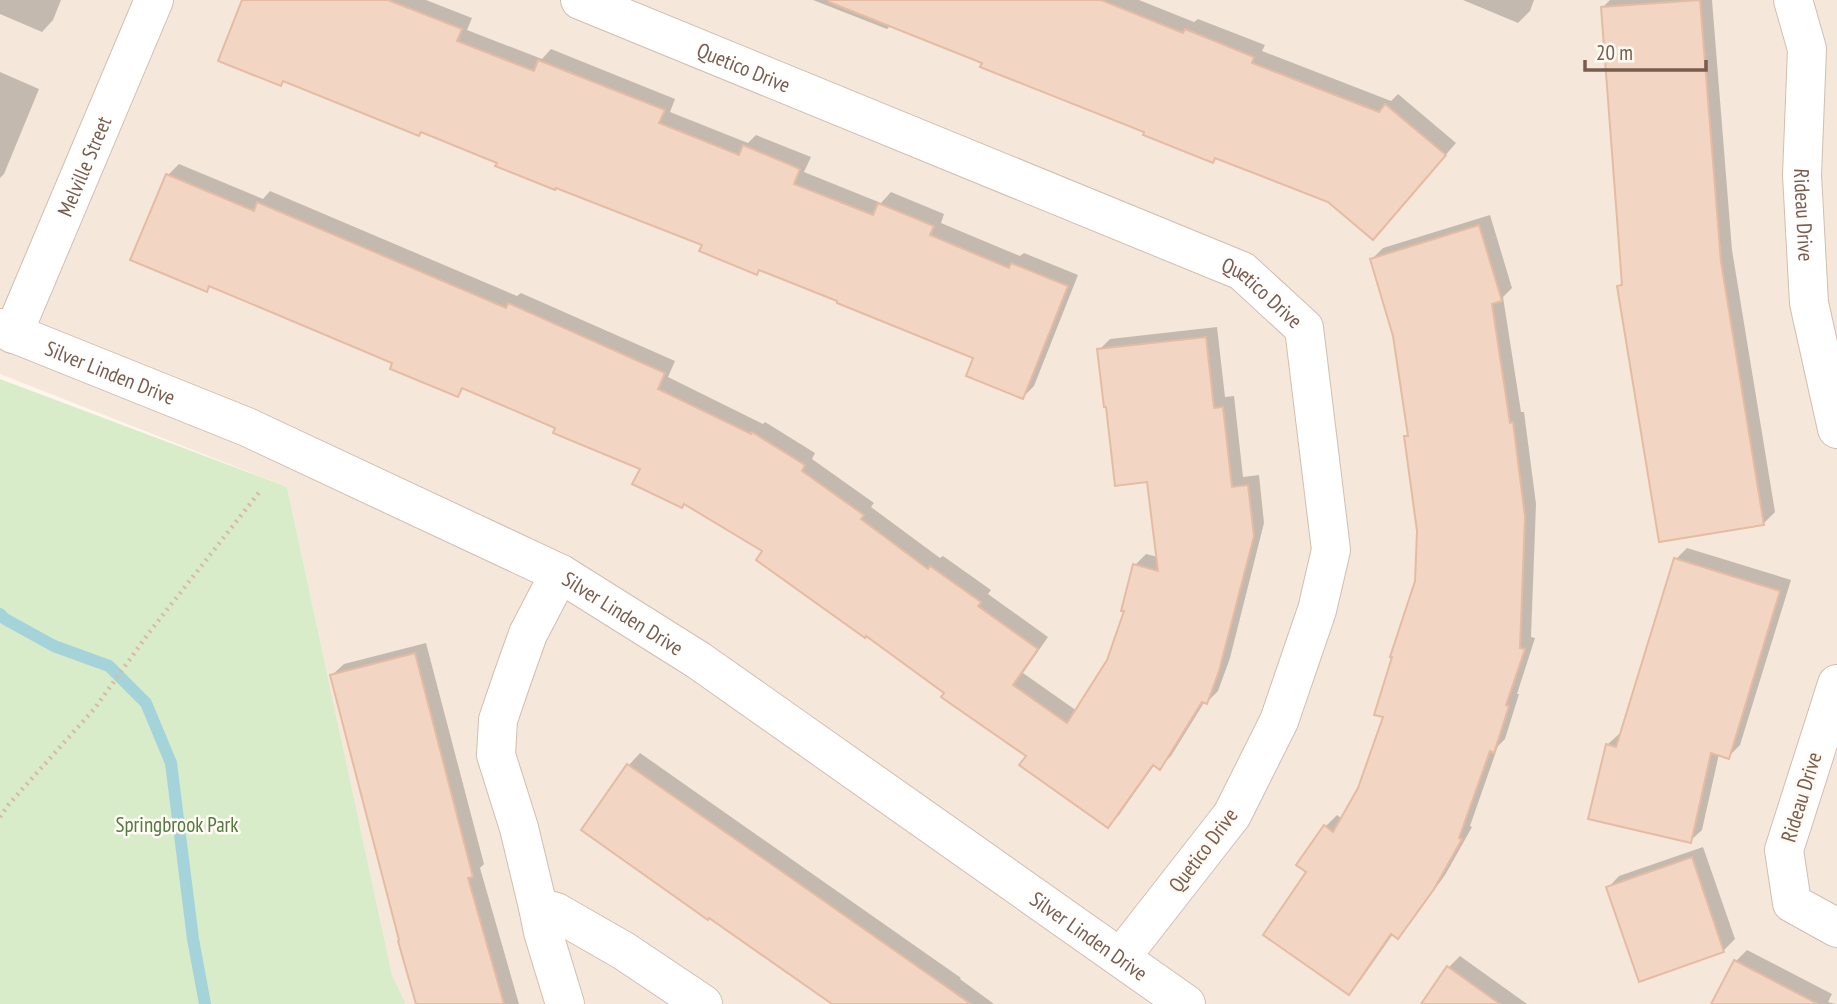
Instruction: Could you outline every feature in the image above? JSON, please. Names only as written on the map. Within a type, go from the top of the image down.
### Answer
[{"type":"street","name":"Melville Street","points":[[7,331],[154,0]]},
{"type":"street","name":"Quetico Drive","points":[[580,0],[1242,271],[1304,328],[1331,550],[1317,610],[1279,721],[1232,815],[1121,957]]},
{"type":"street","name":"Rideau Drive","points":[[1793,0],[1807,48],[1802,175],[1809,303],[1837,429]]},
{"type":"street","name":"Silver Linden Drive","points":[[7,331],[247,427],[561,574],[698,660],[1186,1004]]},
{"type":"street","points":[[561,574],[528,634],[498,720],[496,755],[519,828],[543,932],[565,1004]]},
{"type":"street","name":"Rideau Drive","points":[[1837,684],[1784,850],[1792,904],[1837,928]]},
{"type":"street","points":[[538,907],[556,912],[624,951],[703,1004]]},
{"type":"path","points":[[0,817],[95,708],[148,634],[261,490]]},
{"type":"shaded area","points":[[0,0],[1837,0],[1837,1004],[406,1004],[392,975],[287,487],[0,374]]},
{"type":"green space","name":"Springbrook Park","points":[[0,379],[287,487],[392,975],[406,1004],[0,1004]]},
{"type":"building","points":[[242,0],[388,0],[462,29],[457,41],[534,71],[538,60],[665,110],[659,123],[739,155],[743,145],[800,169],[794,184],[873,215],[878,203],[934,226],[930,235],[1009,268],[1011,263],[1068,286],[1023,399],[966,376],[973,358],[759,270],[757,275],[699,251],[702,245],[495,166],[497,163],[421,132],[419,136],[283,81],[281,86],[218,61]]},
{"type":"building","points":[[829,0],[1101,0],[1183,33],[1185,29],[1254,57],[1252,63],[1379,112],[1385,104],[1446,155],[1373,240],[1328,202],[1215,158],[1213,163],[1143,135],[1144,132],[980,67],[982,63]]},
{"type":"building","points":[[1700,0],[1721,262],[1764,525],[1659,542],[1617,286],[1622,285],[1601,7]]},
{"type":"building","points":[[166,174],[254,211],[257,202],[506,308],[508,303],[665,373],[658,389],[751,434],[752,432],[805,465],[802,471],[864,515],[861,519],[928,569],[930,566],[981,602],[978,606],[1038,649],[1013,685],[1067,723],[1107,660],[1124,611],[1121,611],[1133,564],[1158,571],[1147,482],[1115,486],[1097,349],[1206,337],[1214,408],[1223,407],[1232,487],[1248,485],[1254,536],[1219,671],[1207,704],[1202,702],[1160,770],[1153,765],[1108,828],[1019,765],[1026,756],[941,697],[944,693],[756,560],[762,551],[684,504],[682,508],[632,484],[640,469],[553,433],[555,428],[462,388],[458,397],[390,369],[392,363],[209,286],[207,292],[130,260]]},
{"type":"building","points":[[1479,225],[1502,301],[1492,304],[1510,423],[1513,422],[1525,517],[1520,648],[1525,649],[1506,705],[1509,706],[1494,753],[1490,751],[1459,838],[1462,839],[1434,889],[1398,939],[1391,934],[1349,995],[1263,935],[1306,872],[1296,865],[1324,825],[1333,832],[1358,788],[1383,717],[1374,715],[1415,581],[1417,531],[1404,436],[1408,436],[1393,336],[1370,259]]},
{"type":"building","points":[[1674,558],[1780,591],[1729,759],[1711,753],[1691,843],[1588,819],[1606,744],[1616,747]]},
{"type":"building","points":[[415,653],[473,877],[468,878],[504,1004],[416,1004],[330,675]]},
{"type":"building","points":[[627,764],[971,1004],[832,1004],[709,918],[708,920],[581,830]]},
{"type":"building","points":[[1692,857],[1724,952],[1639,982],[1606,887]]},
{"type":"building","points":[[1734,960],[1818,1004],[1711,1004]]},
{"type":"building","points":[[1447,966],[1500,1004],[1421,1004]]},
{"type":"waterway","points":[[0,614],[54,646],[109,666],[146,703],[171,763],[193,939],[205,1004]]}]
